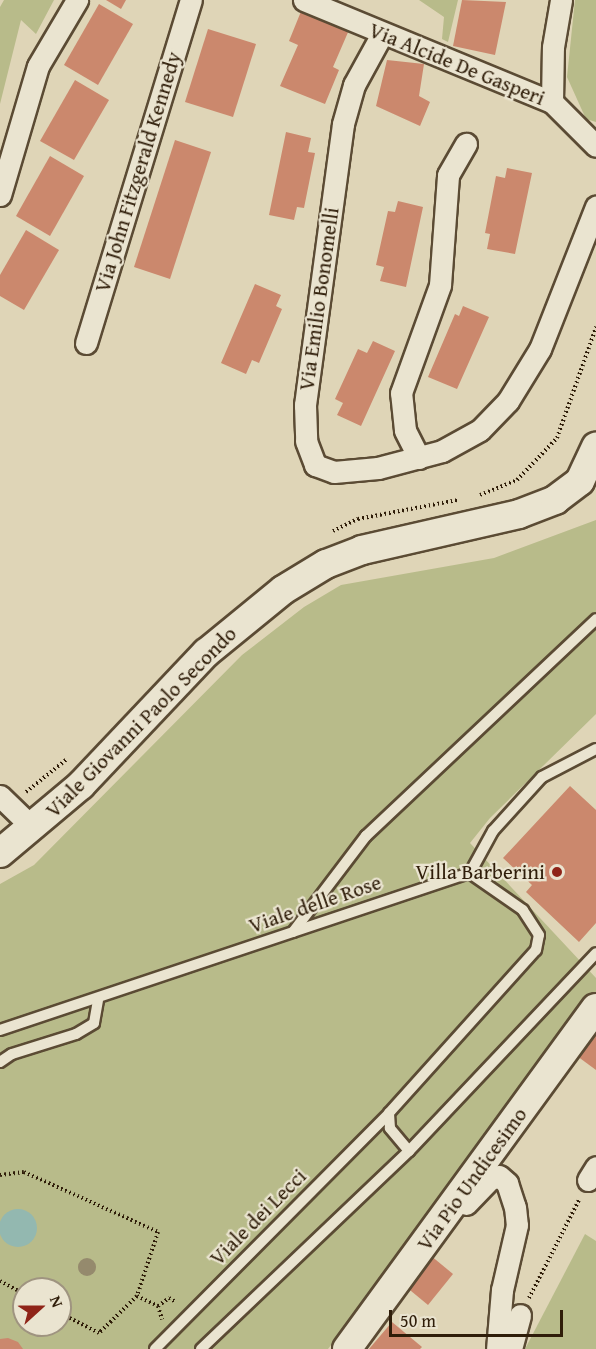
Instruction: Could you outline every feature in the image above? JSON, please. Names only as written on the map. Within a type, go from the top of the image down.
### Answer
[{"type":"main road","name":"Viale Giovanni Paolo Secondo","points":[[0,853],[33,828],[97,770],[206,652],[283,590],[356,552],[519,514],[555,501],[580,481],[596,447]]},
{"type":"main road","name":"Via Pio Undicesimo","points":[[348,1349],[596,1008]]},
{"type":"street","points":[[0,195],[38,66],[77,0]]},
{"type":"street","name":"Via John Fitzgerald Kennedy","points":[[86,343],[191,0]]},
{"type":"street","name":"Via Alcide De Gasperi","points":[[304,0],[552,102],[596,146]]},
{"type":"street","points":[[552,102],[553,47],[561,0]]},
{"type":"street","name":"Via Emilio Bonomelli","points":[[382,34],[354,85],[343,124],[306,393],[305,430],[310,458],[327,472],[361,471],[419,458],[448,448],[480,430],[517,389],[545,338],[596,207]]},
{"type":"street","points":[[419,458],[405,430],[401,393],[440,285],[448,175],[466,144]]},
{"type":"street","points":[[0,796],[33,828]]},
{"type":"street","points":[[447,1214],[468,1202],[495,1177],[503,1179],[511,1192],[517,1225],[502,1290],[497,1349]]},
{"type":"street","points":[[511,1349],[520,1315]]},
{"type":"lane","points":[[293,932],[366,836],[596,619]]},
{"type":"lane","points":[[470,873],[493,831],[542,777],[596,749]]},
{"type":"lane","name":"Viale delle Rose","points":[[0,1030],[98,1000],[470,873]]},
{"type":"lane","name":"Viale dei Lecci","points":[[155,1349],[389,1113],[536,950],[539,935],[523,910],[470,873]]},
{"type":"lane","points":[[201,1349],[409,1151],[596,953]]},
{"type":"lane","points":[[0,1062],[12,1054],[76,1034],[94,1023],[98,1000]]},
{"type":"lane","points":[[389,1113],[390,1128],[409,1151]]},
{"type":"path","points":[[0,1175],[24,1172],[158,1232],[136,1296],[99,1333],[72,1319]]},
{"type":"path","points":[[520,1315],[592,1174]]},
{"type":"path","points":[[136,1296],[158,1306]]},
{"type":"path","points":[[158,1306],[169,1298],[176,1302]]},
{"type":"path","points":[[158,1306],[159,1316],[166,1321]]},
{"type":"green space","points":[[4,0],[54,0],[36,34],[21,20],[0,104],[0,7]]},
{"type":"green space","points":[[419,0],[458,0],[448,42],[442,39],[444,17]]},
{"type":"green space","points":[[575,0],[596,0],[596,122],[586,119],[567,77]]},
{"type":"green space","points":[[596,520],[596,714],[490,818],[470,843],[596,978],[596,995],[328,1349],[0,1349],[0,884],[34,865],[242,655],[304,607],[341,585],[494,558]]},
{"type":"green space","points":[[585,1234],[596,1241],[596,1349],[525,1349]]},
{"type":"water","points":[[18,1209],[25,1210],[31,1215],[36,1221],[36,1235],[31,1241],[25,1246],[18,1247],[11,1246],[5,1241],[0,1235],[-1,1228],[0,1221],[5,1215],[11,1210]]},
{"type":"building","points":[[106,0],[126,0],[121,9]]},
{"type":"building","points":[[462,0],[506,2],[495,55],[453,46]]},
{"type":"building","points":[[99,4],[133,24],[98,85],[64,65]]},
{"type":"building","points":[[302,9],[349,30],[333,67],[339,70],[325,104],[280,86],[298,45],[289,41]]},
{"type":"building","points":[[208,29],[256,44],[233,117],[185,102]]},
{"type":"building","points":[[387,60],[424,64],[419,96],[430,102],[420,126],[376,106]]},
{"type":"building","points":[[75,80],[109,100],[74,160],[40,141]]},
{"type":"building","points":[[286,132],[311,138],[308,152],[315,153],[304,208],[297,207],[294,220],[269,215]]},
{"type":"building","points":[[175,140],[211,152],[170,279],[134,267]]},
{"type":"building","points":[[50,156],[84,176],[50,236],[16,216]]},
{"type":"building","points":[[507,168],[532,173],[515,254],[487,249],[490,234],[485,233],[496,176],[505,178]]},
{"type":"building","points":[[398,201],[423,207],[406,287],[380,281],[384,267],[376,265],[388,211],[395,212]]},
{"type":"building","points":[[26,230],[59,250],[24,310],[0,296],[0,275]]},
{"type":"building","points":[[255,284],[281,295],[276,306],[282,309],[259,363],[252,360],[246,374],[221,363]]},
{"type":"building","points":[[463,306],[489,317],[457,389],[428,377],[455,314],[459,316]]},
{"type":"building","points":[[373,341],[395,351],[361,426],[337,415],[343,403],[335,399],[358,349],[367,353]]},
{"type":"building","name":"Villa Barberini","points":[[570,786],[596,810],[596,923],[579,942],[526,892],[532,885],[503,858]]},
{"type":"building","points":[[596,1031],[596,1070],[577,1056]]},
{"type":"building","points":[[430,1255],[453,1274],[428,1305],[405,1286]]},
{"type":"building","points":[[392,1322],[422,1347],[420,1349],[369,1349]]},
{"type":"building","points":[[8,1338],[18,1342],[23,1349],[0,1349],[0,1339]]},
{"type":"place","name":"Villa Barberini","points":[[557,872]]}]
